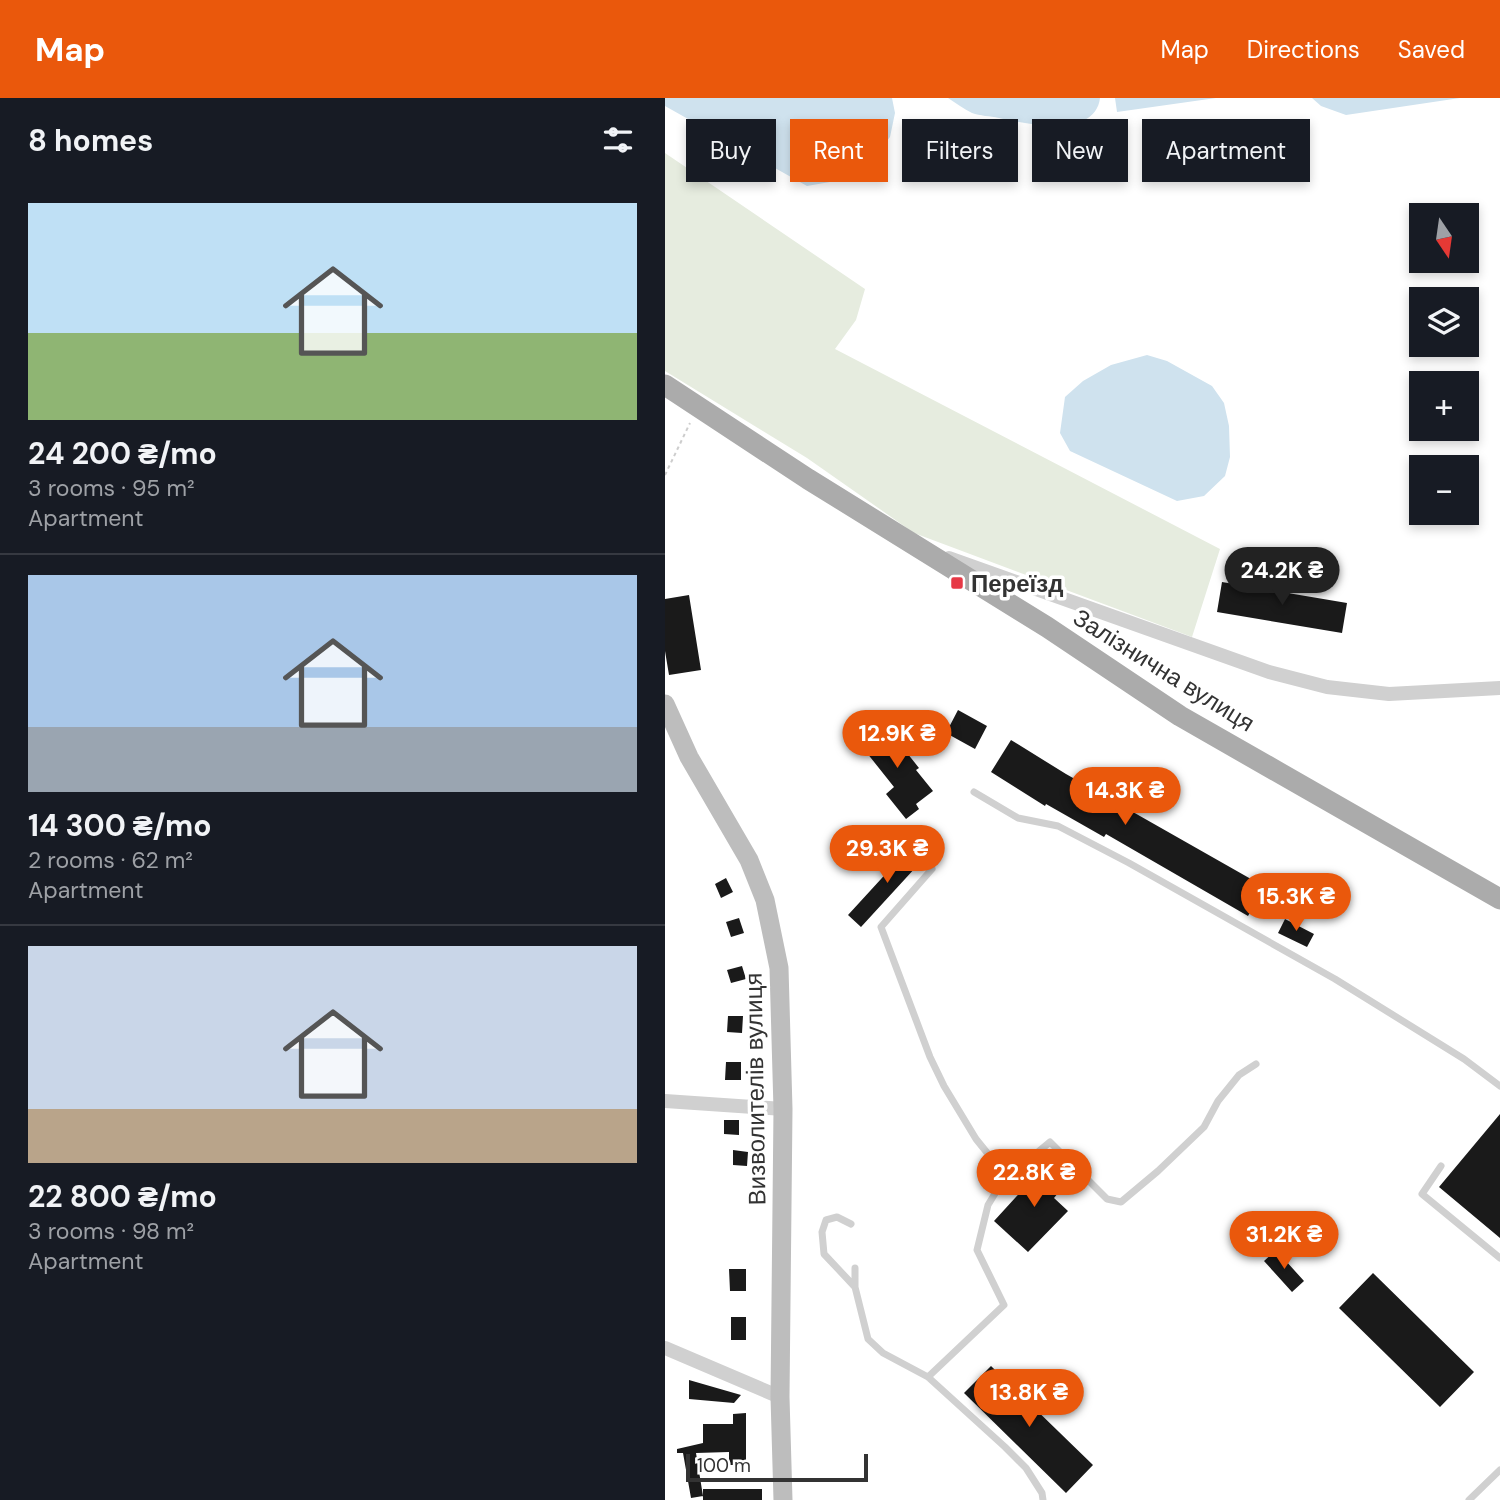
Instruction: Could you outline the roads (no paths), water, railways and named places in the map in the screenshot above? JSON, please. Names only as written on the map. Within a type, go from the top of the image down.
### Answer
[{"type":"main road","name":"Залізнична вулиця","points":[[665,385],[808,479],[1047,627],[1180,716],[1500,899]]},
{"type":"street","points":[[928,551],[1269,672],[1328,687],[1389,694],[1500,688]]},
{"type":"street","name":"Визволителів вулиця","points":[[665,704],[689,757],[749,860],[765,900],[779,968],[783,1108],[780,1397],[783,1500]]},
{"type":"street","points":[[665,1101],[783,1108]]},
{"type":"street","points":[[665,1348],[780,1397]]},
{"type":"lane","points":[[974,792],[1018,818],[1058,826],[1129,863],[1335,979],[1464,1059],[1500,1086]]},
{"type":"lane","points":[[932,869],[881,927],[930,1057],[976,1139],[1001,1170],[1002,1182]]},
{"type":"lane","points":[[928,1377],[1004,1305],[977,1250],[988,1205],[1002,1182],[1050,1142],[1107,1199],[1121,1202],[1159,1171],[1204,1128],[1218,1101],[1239,1075],[1256,1064]]},
{"type":"lane","points":[[1441,1166],[1422,1194],[1500,1258]]},
{"type":"lane","points":[[852,1224],[837,1217],[826,1220],[822,1244],[824,1254],[855,1287]]},
{"type":"lane","points":[[855,1268],[855,1287],[868,1339],[883,1353],[928,1377],[1026,1468],[1044,1500]]},
{"type":"lane","points":[[1475,1498],[1500,1470]]},
{"type":"water","points":[[665,98],[892,98],[895,113],[888,140],[888,119],[790,119],[790,176],[776,169],[776,119],[688,119],[665,106]]},
{"type":"water","points":[[948,98],[1100,98],[1095,111],[1086,119],[1032,119],[1032,124],[966,110]]},
{"type":"water","points":[[1115,98],[1216,98],[1117,112]]},
{"type":"water","points":[[1312,98],[1460,98],[1346,115],[1321,106]]},
{"type":"water","points":[[800,182],[830,182],[807,186]]},
{"type":"water","points":[[1147,355],[1167,361],[1212,386],[1224,403],[1229,426],[1230,457],[1225,476],[1204,496],[1177,501],[1070,451],[1060,433],[1065,397],[1083,381],[1111,365]]},
{"type":"place","name":"Переїзд","points":[[957,583]]}]
